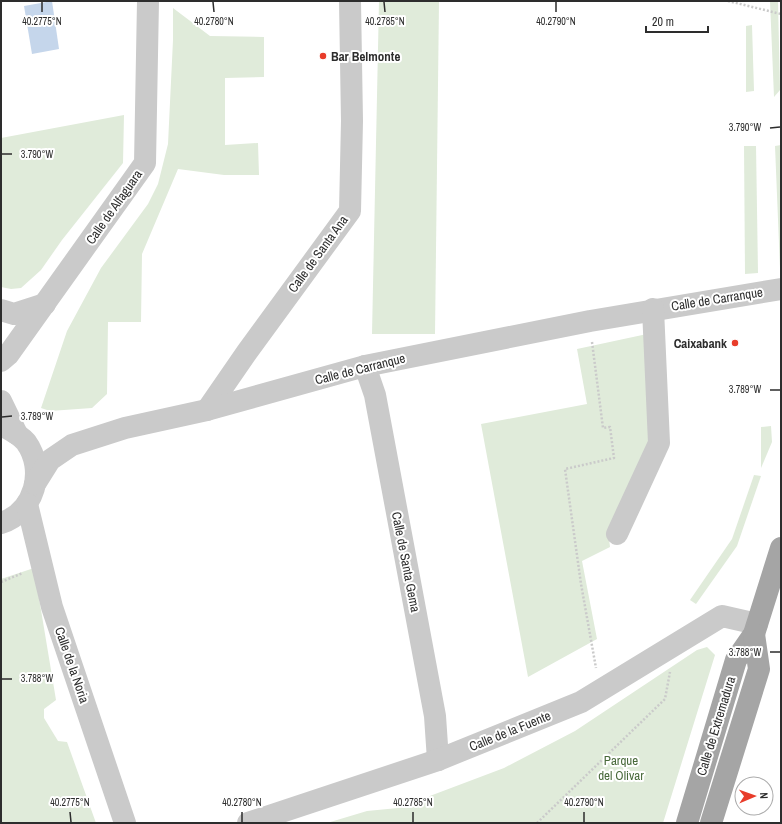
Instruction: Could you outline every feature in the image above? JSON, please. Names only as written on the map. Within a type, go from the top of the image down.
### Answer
[{"type":"main road","name":"Calle de Extremadura","points":[[687,823],[736,660],[755,629],[781,548]]},
{"type":"main road","name":"Calle de Extremadura","points":[[711,823],[759,669],[755,629]]},
{"type":"street","name":"Calle de Alfaguara","points":[[1,361],[8,355],[145,163],[148,1]]},
{"type":"street","name":"Calle de Santa Ana","points":[[207,410],[247,352],[350,211],[352,121],[350,1]]},
{"type":"street","name":"Calle de Carranque","points":[[15,433],[52,446],[72,445],[125,428],[207,410],[365,366],[653,309],[781,289]]},
{"type":"street","points":[[1,310],[14,314],[45,304]]},
{"type":"street","name":"Calle de Carranque","points":[[617,534],[659,443],[653,309]]},
{"type":"street","name":"Calle de Santa Gema","points":[[365,366],[375,395],[433,708],[438,760]]},
{"type":"street","points":[[1,401],[15,433],[35,462],[35,484],[27,504],[20,512],[1,523]]},
{"type":"street","name":"Calle de Carranque","points":[[35,484],[50,460],[72,445]]},
{"type":"street","name":"Calle de la Noria","points":[[27,504],[52,607],[125,823]]},
{"type":"street","name":"Calle de la Fuente","points":[[248,823],[438,760],[581,702],[722,616],[755,629]]},
{"type":"path","points":[[728,1],[781,14]]},
{"type":"path","points":[[590,321],[603,428],[610,427],[614,458],[565,469],[581,584],[600,690]]},
{"type":"path","points":[[1,582],[25,572]]},
{"type":"path","points":[[537,823],[665,699],[673,657],[671,648]]},
{"type":"green space","points":[[379,1],[439,1],[435,334],[372,334]]},
{"type":"green space","points":[[770,1],[778,1],[780,90],[774,97]]},
{"type":"green space","points":[[173,8],[210,36],[264,37],[264,77],[225,78],[225,145],[258,143],[259,175],[224,175],[178,169],[142,254],[141,322],[108,322],[107,394],[92,408],[50,411],[41,408],[67,331],[101,268],[148,204],[158,184],[168,144]]},
{"type":"green space","points":[[752,25],[754,91],[746,92],[746,26]]},
{"type":"green space","points":[[124,115],[123,163],[62,240],[41,270],[21,288],[11,289],[1,287],[1,138]]},
{"type":"green space","points":[[781,145],[781,268],[780,268],[775,146]]},
{"type":"green space","points":[[744,146],[756,146],[758,273],[745,274]]},
{"type":"green space","points":[[647,334],[650,442],[608,531],[610,547],[582,561],[597,639],[528,677],[481,424],[587,404],[577,349]]},
{"type":"green space","points":[[771,426],[772,442],[761,468],[761,427]]},
{"type":"green space","points":[[754,475],[761,476],[737,546],[696,604],[690,600],[732,539]]},
{"type":"green space","points":[[34,568],[56,700],[44,709],[44,718],[58,741],[67,742],[96,823],[1,823],[1,579]]},
{"type":"green space","name":"Parque del Olivar","points":[[707,647],[715,655],[663,823],[327,823],[367,811],[398,808],[504,768],[575,731],[697,650]]},
{"type":"water","points":[[52,1],[59,49],[32,54],[24,6]]},
{"type":"place","name":"Bar Belmonte","points":[[323,56]]},
{"type":"place","name":"Caixabank","points":[[735,343]]}]
